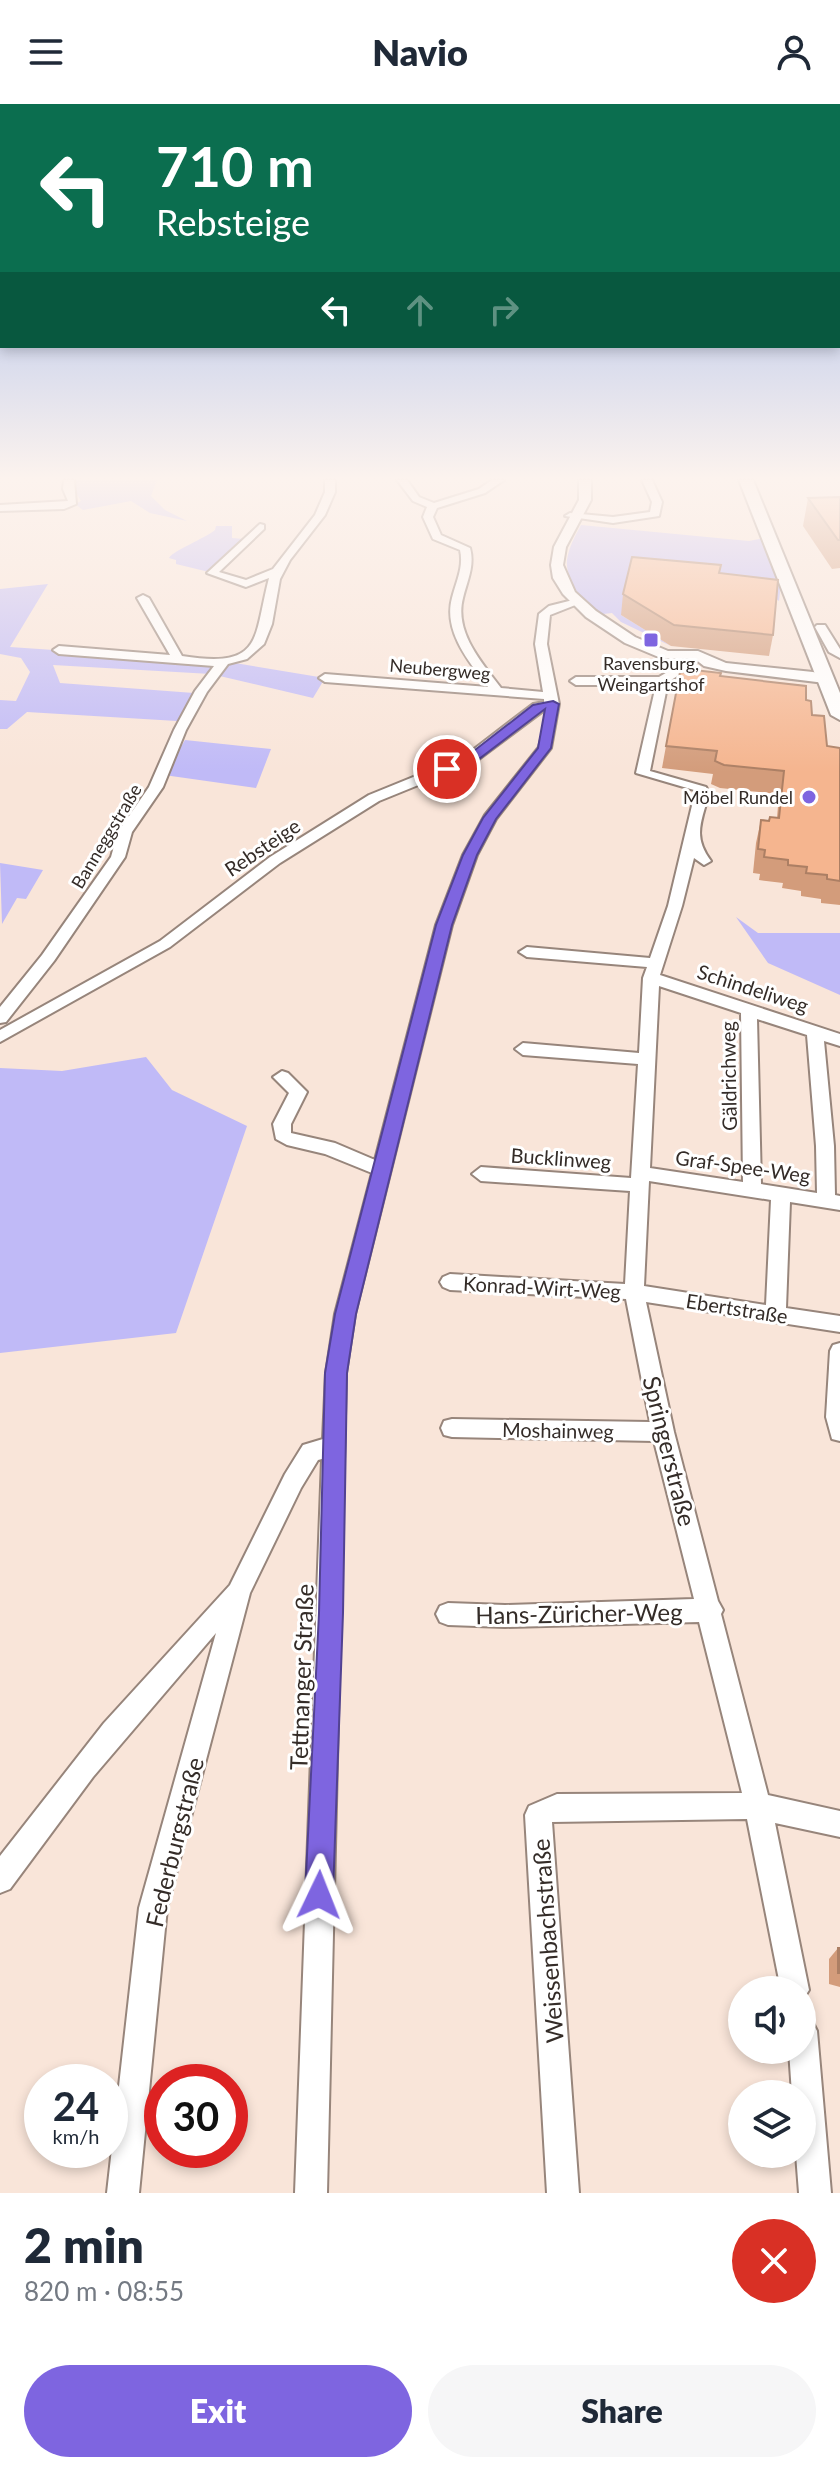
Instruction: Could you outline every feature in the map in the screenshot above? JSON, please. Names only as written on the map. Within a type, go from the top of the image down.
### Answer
[{"type":"main road","points":[[786,577],[815,648],[834,681],[838,711]]},
{"type":"street","points":[[226,577],[246,584],[262,577]]},
{"type":"street","points":[[59,650],[224,661],[245,656],[266,633],[276,577]]},
{"type":"street","points":[[463,577],[455,615],[469,652],[498,692]]},
{"type":"street","points":[[561,577],[577,602],[604,624],[679,663],[781,678],[834,681]]},
{"type":"street","points":[[143,598],[178,659]]},
{"type":"street","name":"Tettnanger Straße","points":[[311,2193],[336,1373],[345,1314],[444,925],[470,855],[490,818],[545,748],[552,700],[541,644],[545,614],[553,608],[577,602]]},
{"type":"street","points":[[821,627],[833,650],[840,654]]},
{"type":"street","points":[[781,678],[805,667],[815,648]]},
{"type":"street","name":"Banneggstraße","points":[[0,1018],[48,958],[118,857],[125,832],[156,787],[180,730],[201,691],[224,661]]},
{"type":"street","points":[[576,681],[662,681],[679,663]]},
{"type":"street","name":"Neubergweg","points":[[325,678],[498,692],[552,700]]},
{"type":"street","points":[[781,678],[810,689],[838,711]]},
{"type":"street","name":"Springerstraße","points":[[662,681],[643,773],[699,787],[702,793],[675,906],[653,970],[634,1292],[663,1432],[711,1610],[758,1806],[792,1976]]},
{"type":"street","name":"Rebsteige","points":[[0,1037],[165,944],[275,860],[374,798],[470,759],[537,707],[552,700]]},
{"type":"street","points":[[690,842],[704,861]]},
{"type":"street","name":"Schindeliweg","points":[[527,952],[653,970],[749,1009],[840,1040]]},
{"type":"street","name":"Gäldrichweg","points":[[749,1009],[752,1190]]},
{"type":"street","points":[[815,1032],[833,1202]]},
{"type":"street","points":[[523,1049],[647,1059]]},
{"type":"street","points":[[282,1077],[298,1092],[282,1124],[282,1135],[287,1139],[329,1148],[369,1166],[381,1168]]},
{"type":"street","name":"Bucklinweg","points":[[481,1174],[639,1179]]},
{"type":"street","name":"Graf-Spee-Weg","points":[[639,1179],[833,1202]]},
{"type":"street","points":[[776,1314],[781,1194]]},
{"type":"street","name":"Konrad-Wirt-Weg","points":[[450,1282],[634,1292]]},
{"type":"street","name":"Ebertstraße","points":[[634,1292],[840,1324]]},
{"type":"street","points":[[840,1351],[837,1417],[840,1432]]},
{"type":"street","name":"Moshainweg","points":[[452,1428],[663,1432]]},
{"type":"street","name":"Federburgstraße","points":[[123,2193],[153,1908],[239,1591],[293,1481],[311,1452],[334,1446]]},
{"type":"street","name":"Federburgstraße","points":[[0,1879],[50,1807],[181,1652],[239,1591]]},
{"type":"street","name":"Hans-Züricher-Weg","points":[[448,1614],[505,1616],[711,1610]]},
{"type":"street","points":[[758,1806],[840,1824]]},
{"type":"street","name":"Weissenbachstraße","points":[[563,2193],[538,1815],[557,1807],[758,1806]]},
{"type":"street","points":[[805,2064],[815,2193]]},
{"type":"shaded area","points":[[570,577],[779,577],[781,584],[779,601],[767,592],[621,615],[671,646],[621,622],[612,613],[601,614],[593,610],[576,591]]},
{"type":"shaded area","points":[[48,584],[10,647],[229,662],[325,678],[313,698],[211,674],[53,665],[60,683],[194,693],[177,721],[27,712],[7,729],[0,729],[0,700],[16,701],[30,672],[21,658],[0,654],[0,589]]},
{"type":"shaded area","points":[[185,740],[271,749],[256,788],[164,775]]},
{"type":"shaded area","points":[[0,863],[43,870],[26,899],[17,898],[2,924]]},
{"type":"shaded area","points":[[736,917],[758,933],[840,933],[840,995],[768,963]]},
{"type":"shaded area","points":[[146,1057],[172,1090],[247,1126],[176,1333],[0,1353],[0,1068],[62,1071]]},
{"type":"building","points":[[627,577],[778,580],[773,635],[674,625],[623,594]]},
{"type":"building","name":"Möbel Rundel","points":[[694,670],[806,686],[806,700],[811,701],[812,715],[824,716],[827,746],[840,748],[840,881],[827,879],[827,875],[806,873],[807,867],[788,865],[788,860],[764,857],[765,850],[758,849],[761,820],[779,818],[784,771],[724,765],[715,761],[717,751],[666,746],[680,672],[693,673]]},
{"type":"building","points":[[840,1948],[840,1973],[838,1973]]},
{"type":"place","name":"Ravensburg, Weingartshof","points":[[651,640]]},
{"type":"place","name":"Möbel Rundel","points":[[809,797]]},
{"type":"route","points":[[319,1895],[331,1613],[336,1373],[345,1314],[444,925],[470,855],[490,818],[545,748],[553,704],[537,707],[512,730],[470,759],[447,769]]}]
